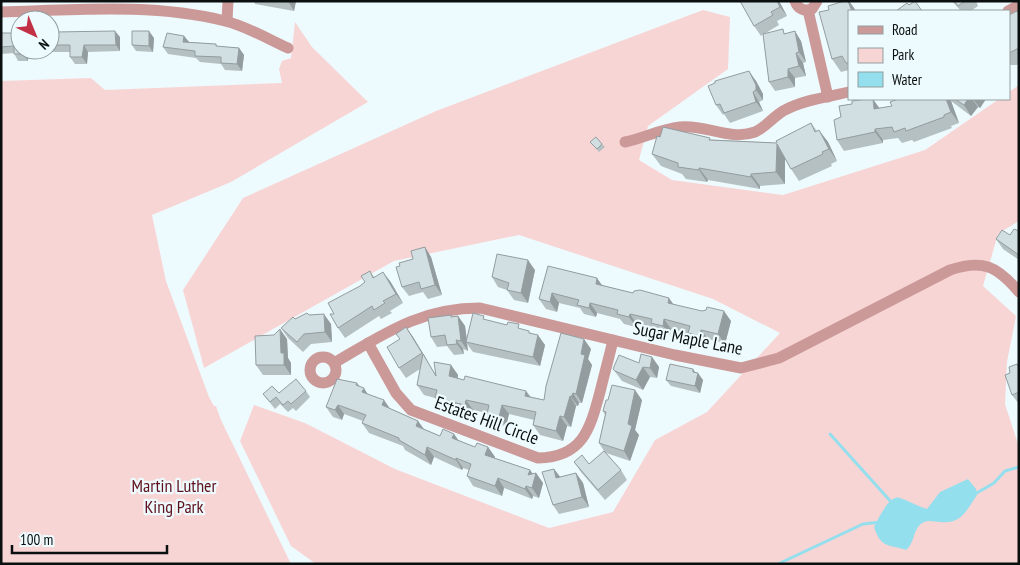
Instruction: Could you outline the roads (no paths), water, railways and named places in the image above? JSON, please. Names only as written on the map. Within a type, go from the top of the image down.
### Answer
[{"type":"street","points":[[227,21],[228,1]]},
{"type":"street","points":[[795,1],[801,9],[808,10],[814,7],[817,1]]},
{"type":"street","points":[[1,12],[88,6],[158,11],[227,21],[288,48]]},
{"type":"street","points":[[808,10],[828,97]]},
{"type":"street","points":[[625,142],[683,126],[743,134],[755,132],[771,122],[781,112],[798,104],[848,92]]},
{"type":"street","name":"Sugar Maple Lane","points":[[334,363],[414,318],[459,308],[496,311],[726,366],[747,368],[779,358],[950,270],[966,265],[980,264],[993,269],[1002,274],[1019,292]]},
{"type":"street","name":"Estates Hill Circle","points":[[368,343],[396,392],[411,410],[538,458],[563,454],[582,440],[588,431],[613,340]]},
{"type":"water","points":[[968,479],[976,489],[977,495],[958,519],[947,522],[924,522],[916,531],[906,550],[886,544],[880,539],[874,527],[884,508],[892,500],[900,498],[927,509],[940,492]]},
{"type":"waterway","points":[[830,434],[893,504]]},
{"type":"waterway","points":[[975,494],[994,483],[1005,471],[1019,467]]},
{"type":"waterway","points":[[778,564],[863,524],[881,522]]},
{"type":"park label","name":"Martin Luther King Park","points":[[174,495]]}]
